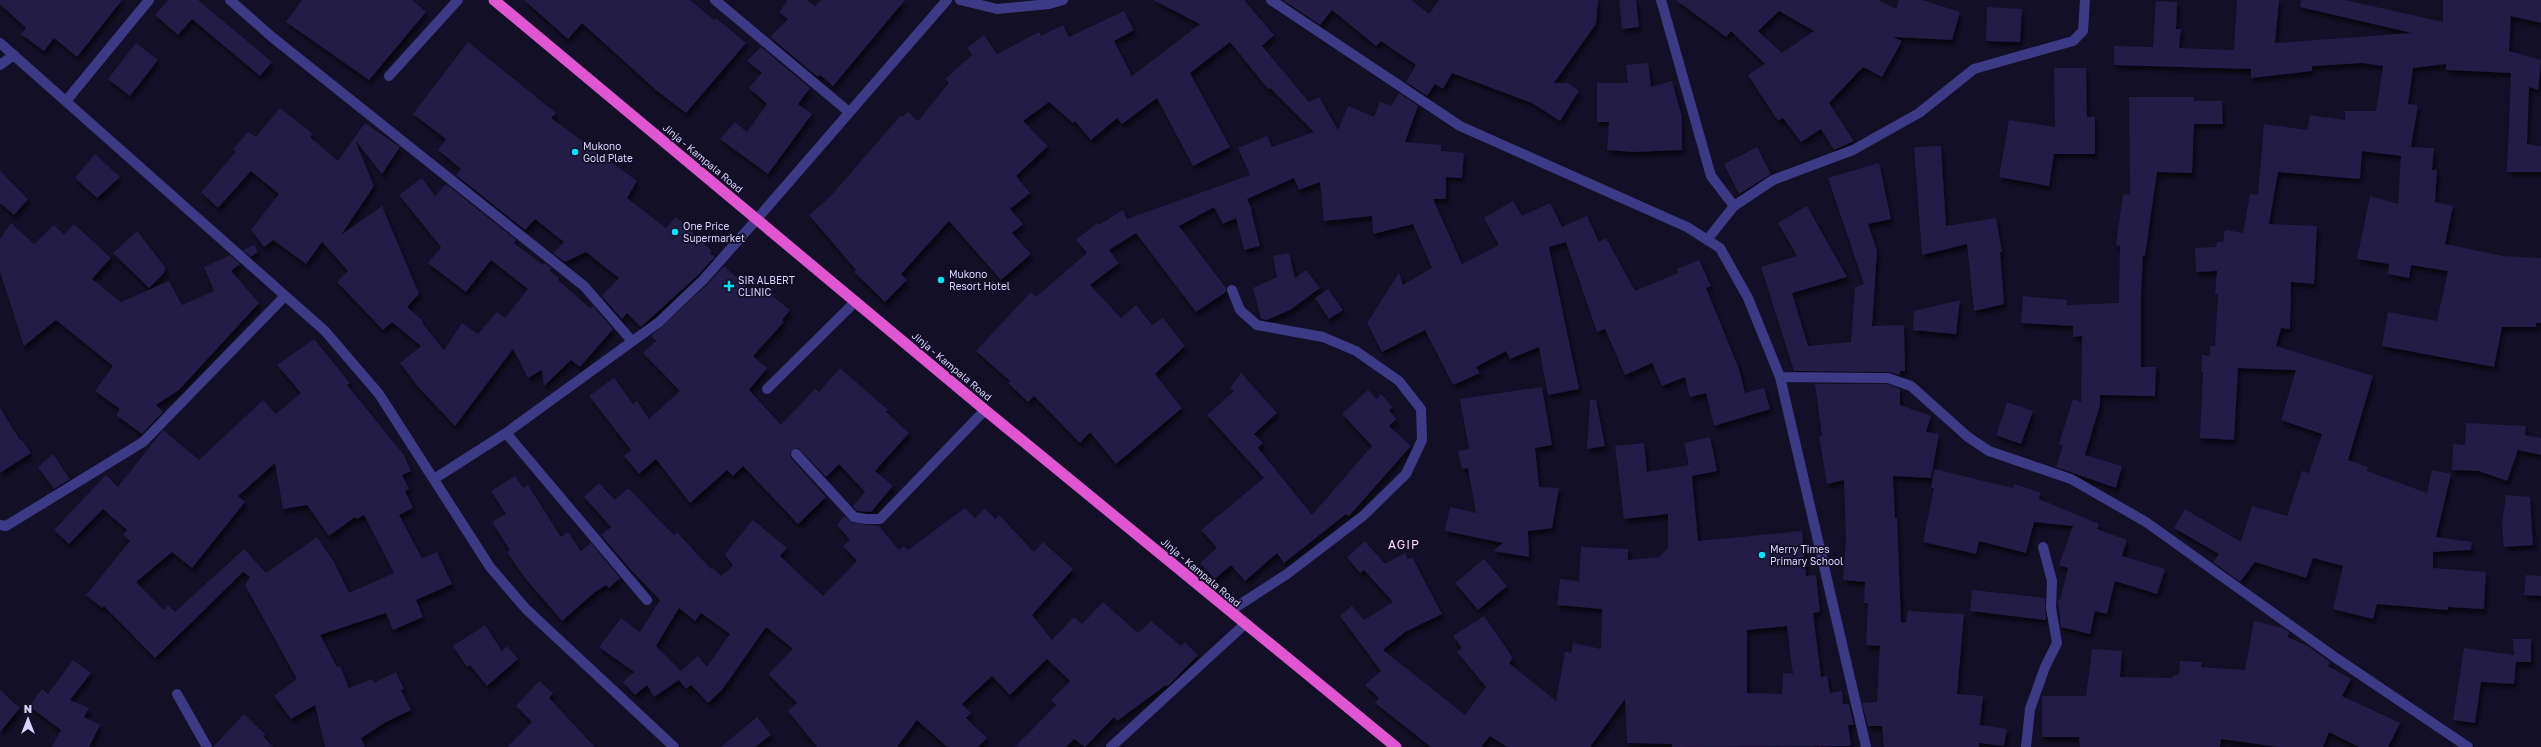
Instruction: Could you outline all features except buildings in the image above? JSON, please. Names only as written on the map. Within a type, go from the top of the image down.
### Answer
[{"type":"highway","name":"Jinja - Kampala Road","points":[[494,0],[986,410],[1396,747]]},
{"type":"street","points":[[66,101],[149,0]]},
{"type":"street","points":[[230,0],[272,36],[584,286],[632,341]]},
{"type":"street","points":[[390,76],[458,0]]},
{"type":"street","points":[[715,0],[849,112]]},
{"type":"street","points":[[434,480],[506,433],[659,322],[703,280],[947,0]]},
{"type":"street","points":[[960,0],[997,9],[1049,4],[1062,0]]},
{"type":"street","points":[[1271,0],[1460,126],[1688,227],[1720,248],[1748,298],[1780,377],[1866,747]]},
{"type":"street","points":[[1661,0],[1711,176],[1734,206]]},
{"type":"street","points":[[1707,240],[1734,206],[1773,180],[1853,150],[1919,113],[1974,69],[2073,41],[2083,31],[2085,0]]},
{"type":"street","points":[[0,43],[325,332],[379,394],[490,567],[526,609],[674,747]]},
{"type":"street","points":[[0,65],[14,55]]},
{"type":"street","points":[[1230,611],[1287,574],[1363,516],[1406,474],[1422,440],[1421,409],[1399,381],[1356,351],[1323,337],[1257,324],[1240,310],[1232,290]]},
{"type":"street","points":[[0,525],[6,526],[143,442],[285,296]]},
{"type":"street","points":[[767,389],[856,301]]},
{"type":"street","points":[[1780,377],[1888,378],[1911,386],[1968,437],[1989,451],[2071,479],[2146,522],[2336,658],[2468,747]]},
{"type":"street","points":[[796,454],[854,517],[866,520],[880,519],[986,410]]},
{"type":"street","points":[[506,433],[647,600]]},
{"type":"street","points":[[2026,747],[2030,709],[2045,667],[2057,643],[2051,608],[2052,581],[2043,547]]},
{"type":"street","points":[[1111,747],[1245,624]]},
{"type":"street","points":[[177,694],[207,747]]},
{"type":"place","name":"Mukono Gold Plate","points":[[575,152]]},
{"type":"place","name":"One Price Supermarket","points":[[675,232]]},
{"type":"place","name":"Mukono Resort Hotel","points":[[941,280]]},
{"type":"place","name":"SIR ALBERT CLINIC","points":[[729,286]]},
{"type":"place","name":"Merry Times Primary School","points":[[1762,555]]},
{"type":"district","name":"AGIP","points":[[1404,544]]}]
